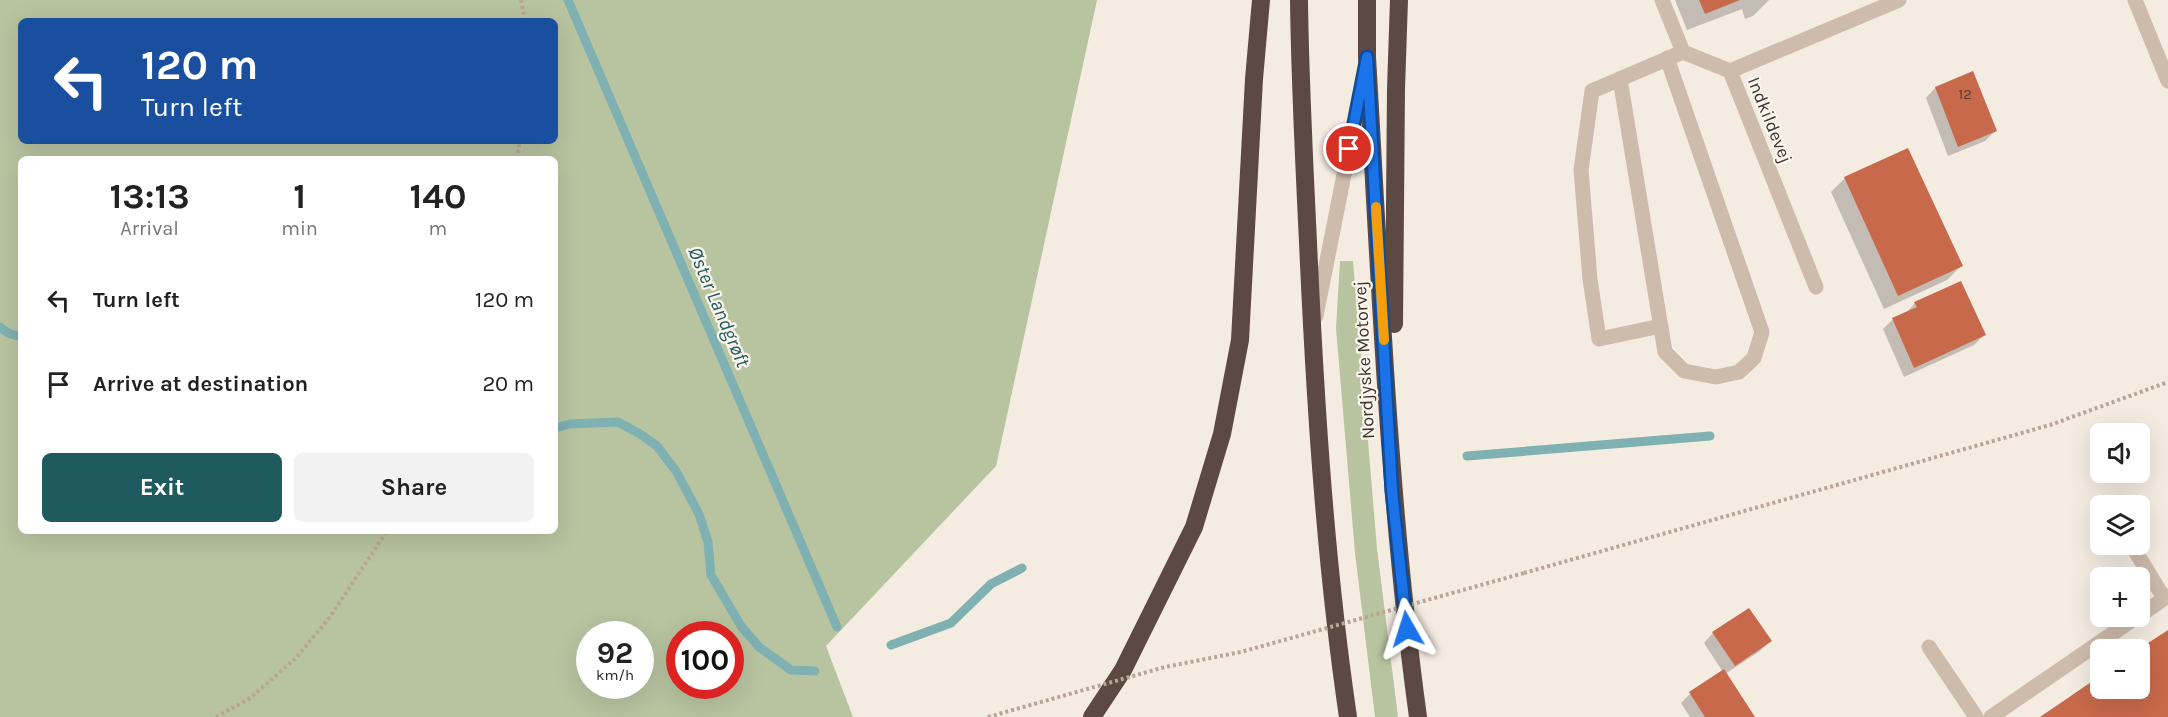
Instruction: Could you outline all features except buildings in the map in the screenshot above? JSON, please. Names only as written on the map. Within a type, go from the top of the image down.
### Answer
[{"type":"highway","points":[[1092,717],[1122,670],[1194,527],[1222,434],[1240,340],[1254,79],[1261,0]]},
{"type":"highway","points":[[1299,0],[1300,80],[1321,470],[1337,639],[1348,717]]},
{"type":"highway","name":"Nordjyske Motorvej","points":[[1367,0],[1367,57],[1392,491],[1418,717]]},
{"type":"highway","points":[[1392,491],[1399,0]]},
{"type":"street","points":[[1662,0],[1683,52]]},
{"type":"street","name":"Indkildevej","points":[[1816,287],[1730,70],[1899,0]]},
{"type":"street","points":[[2135,0],[2168,81]]},
{"type":"street","points":[[1660,326],[1599,339],[1590,279],[1581,170],[1592,92],[1683,52],[1730,70]]},
{"type":"street","points":[[1312,333],[1367,57]]},
{"type":"street","points":[[1620,79],[1665,352],[1684,371],[1716,377],[1739,372],[1754,358],[1762,332],[1667,58]]},
{"type":"street","points":[[2138,555],[2166,597],[2150,608]]},
{"type":"street","points":[[1990,717],[2122,627]]},
{"type":"street","points":[[1929,647],[1976,717]]},
{"type":"path","points":[[521,0],[524,18]]},
{"type":"path","points":[[988,717],[1165,667],[1241,652],[2050,425],[2168,382]]},
{"type":"path","points":[[216,717],[249,699],[295,659],[330,617],[385,534]]},
{"type":"green space","points":[[0,0],[1097,0],[996,466],[826,646],[853,717],[0,717]]},
{"type":"green space","points":[[1340,261],[1353,261],[1377,549],[1398,717],[1375,717],[1355,553],[1336,328]]},
{"type":"waterway","name":"Øster Landgrøft","points":[[568,0],[837,627]]},
{"type":"waterway","points":[[0,327],[18,336]]},
{"type":"waterway","points":[[558,427],[570,424],[618,422],[657,446],[676,471],[699,514],[708,542],[711,575],[741,626],[759,647],[791,670],[815,671]]},
{"type":"waterway","points":[[1467,456],[1710,436]]},
{"type":"waterway","points":[[891,645],[951,623],[991,584],[1022,568]]},
{"type":"slow traffic","points":[[1376,207],[1384,340]]},
{"type":"route","points":[[1349,149],[1367,57],[1392,491],[1407,629]]}]
